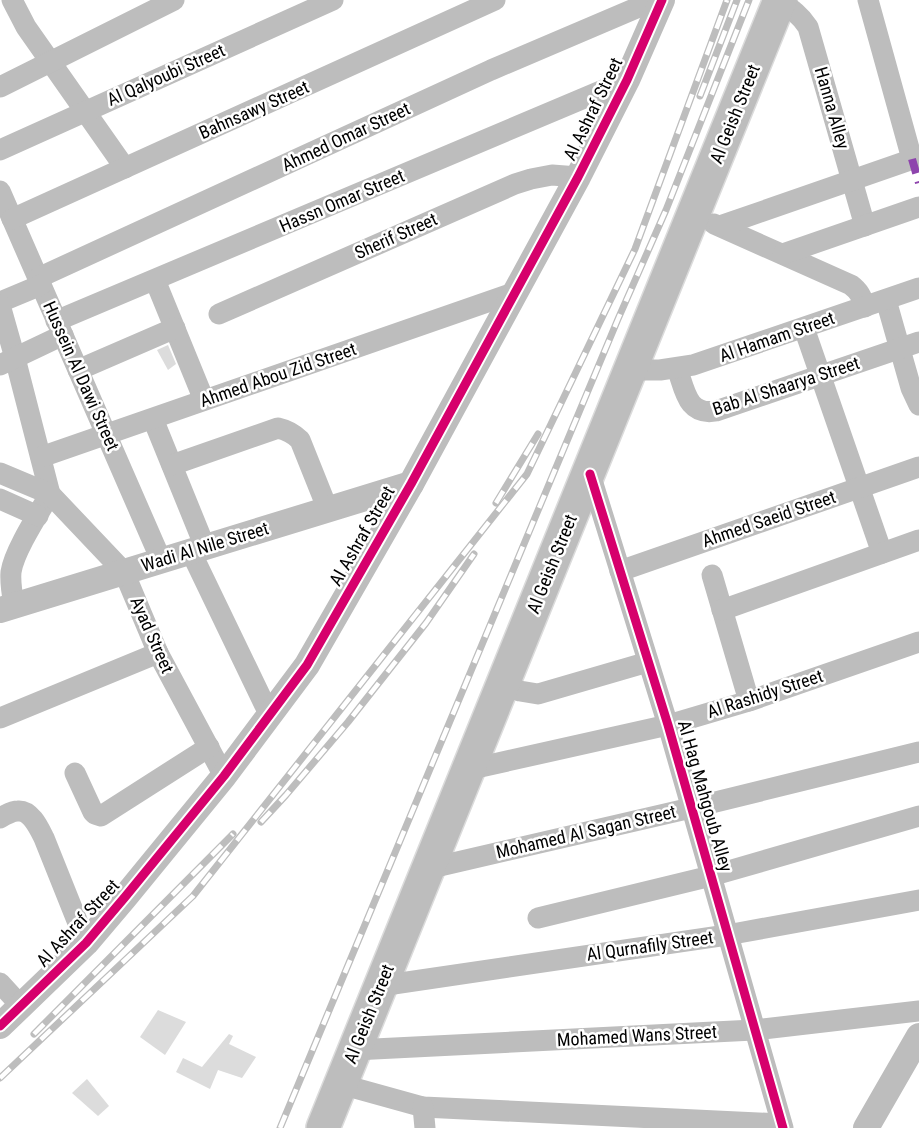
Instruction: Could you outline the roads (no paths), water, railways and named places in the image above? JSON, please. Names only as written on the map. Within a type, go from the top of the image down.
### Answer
[{"type":"main road","name":"Al Geish Street","points":[[323,1128],[632,370],[707,221],[780,1]]},
{"type":"street","points":[[12,0],[26,27],[125,168]]},
{"type":"street","points":[[0,87],[174,0]]},
{"type":"street","name":"Al Qalyoubi Street","points":[[0,150],[333,0]]},
{"type":"street","name":"Bahnsawy Street","points":[[12,219],[495,0]]},
{"type":"street","name":"Ahmed Omar Street","points":[[0,304],[39,281],[491,70],[655,0]]},
{"type":"street","name":"Al Ashraf Street","points":[[0,1026],[86,943],[224,776],[307,665],[411,484],[578,177],[627,80],[662,0]]},
{"type":"street","points":[[707,221],[852,180],[916,158],[868,0]]},
{"type":"street","name":"Hanna Alley","points":[[780,1],[795,10],[808,27],[865,226]]},
{"type":"street","name":"Hassn Omar Street","points":[[8,361],[60,328],[156,280],[627,80]]},
{"type":"street","name":"Sherif Street","points":[[219,314],[515,184],[552,175],[578,177]]},
{"type":"street","name":"Hussein Al Dawi Street","points":[[0,191],[161,560]]},
{"type":"street","points":[[783,254],[919,207]]},
{"type":"street","points":[[707,221],[851,285],[863,298],[865,307]]},
{"type":"street","points":[[156,280],[204,400]]},
{"type":"street","name":"Al Hamam Street","points":[[632,370],[677,368],[710,361],[919,288]]},
{"type":"street","name":"Ahmed Abou Zid Street","points":[[41,457],[516,292]]},
{"type":"street","points":[[886,300],[909,346],[911,388],[919,405]]},
{"type":"street","points":[[0,304],[8,361],[41,457],[50,494],[15,556],[11,570],[7,608]]},
{"type":"street","points":[[78,370],[175,328]]},
{"type":"street","points":[[804,328],[882,554]]},
{"type":"street","name":"Bab Al Shaarya Street","points":[[677,368],[690,404],[698,410],[707,412],[716,411],[909,346]]},
{"type":"street","points":[[153,419],[172,465],[198,550],[270,716]]},
{"type":"street","points":[[172,465],[278,428],[286,430],[300,440],[328,510]]},
{"type":"street","name":"Ahmed Saeid Street","points":[[620,571],[919,467]]},
{"type":"street","name":"Ayad Street","points":[[0,473],[50,494],[124,572],[158,653],[224,776]]},
{"type":"street","name":"Al Hag Mahgoub Alley","points":[[590,474],[668,725],[782,1126]]},
{"type":"street","name":"Wadi Al Nile Street","points":[[7,608],[411,484]]},
{"type":"street","points":[[0,499],[38,516]]},
{"type":"street","points":[[722,610],[919,540]]},
{"type":"street","points":[[712,575],[749,701]]},
{"type":"street","name":"Al Rashidy Street","points":[[467,770],[668,725],[749,701],[919,642]]},
{"type":"street","points":[[0,718],[158,653]]},
{"type":"street","points":[[503,684],[520,691],[538,694],[648,662]]},
{"type":"street","points":[[75,773],[93,812],[101,816],[209,747]]},
{"type":"street","name":"Mohamed Al Sagan Street","points":[[428,868],[919,753]]},
{"type":"street","points":[[0,818],[18,811],[29,816],[36,823],[86,943]]},
{"type":"street","points":[[538,918],[711,876],[919,816]]},
{"type":"street","name":"Al Qurnafily Street","points":[[380,986],[727,935],[919,900]]},
{"type":"street","points":[[0,984],[21,1006]]},
{"type":"street","name":"Mohamed Wans Street","points":[[354,1050],[754,1030],[919,1011]]},
{"type":"street","points":[[866,1128],[919,1036]]},
{"type":"street","points":[[340,1084],[423,1107],[782,1126]]},
{"type":"street","points":[[423,1107],[425,1128]]},
{"type":"railway","points":[[0,1078],[193,896],[527,474],[635,249],[727,0]]},
{"type":"railway","points":[[700,96],[737,0]]},
{"type":"railway","points":[[280,1128],[618,319],[666,210],[749,0]]},
{"type":"railway","points":[[496,503],[538,434]]},
{"type":"railway","points":[[261,822],[348,722],[426,623],[474,554]]},
{"type":"railway","points":[[34,1034],[233,834]]}]
